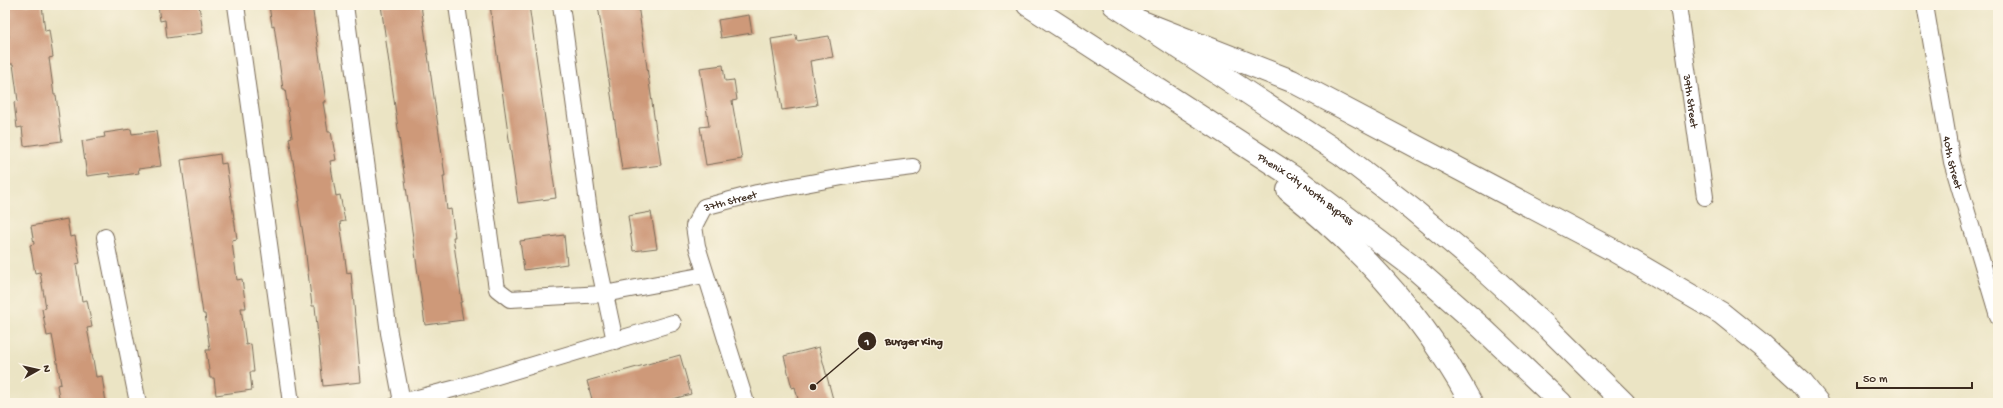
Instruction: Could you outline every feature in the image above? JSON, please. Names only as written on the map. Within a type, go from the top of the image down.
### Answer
[{"type":"highway","name":"Phenix City North Bypass","points":[[1028,5],[1298,180],[1413,267],[1480,326],[1561,403]]},
{"type":"highway","points":[[1114,5],[1341,154],[1412,209],[1481,267],[1548,328],[1624,403]]},
{"type":"highway","points":[[1136,20],[1292,81],[1613,250],[1721,313],[1762,346],[1801,382],[1818,403]]},
{"type":"highway","points":[[1168,95],[1304,202],[1344,238],[1407,304],[1458,379],[1471,403]]},
{"type":"street","points":[[236,5],[291,403]]},
{"type":"street","points":[[345,5],[389,333],[400,402],[457,388],[673,323]]},
{"type":"street","points":[[457,5],[497,289],[510,299],[604,294],[705,275]]},
{"type":"street","points":[[560,5],[584,180],[604,294],[615,341]]},
{"type":"street","name":"39th Street","points":[[1678,5],[1705,197]]},
{"type":"street","name":"40th Street","points":[[1925,5],[1952,162],[1998,316]]},
{"type":"street","name":"37th Street","points":[[746,403],[697,246],[694,226],[704,207],[757,193],[864,173],[913,167]]},
{"type":"street","points":[[106,237],[138,403]]},
{"type":"building","points":[[5,5],[42,5],[45,31],[49,30],[53,57],[49,58],[62,141],[24,146],[22,127],[17,128],[14,102],[18,101],[13,64],[8,64],[5,37],[9,37]]},
{"type":"building","points":[[158,5],[199,5],[203,33],[167,38],[165,20],[160,21]]},
{"type":"building","points":[[269,5],[312,5],[326,102],[323,102],[328,132],[331,132],[336,160],[330,161],[336,196],[340,195],[345,221],[340,222],[347,273],[351,272],[361,382],[323,386],[315,306],[312,306],[298,202],[300,201],[289,138],[292,137],[285,89],[283,89],[274,25],[272,26]]},
{"type":"building","points":[[381,5],[421,5],[445,176],[443,176],[447,210],[451,209],[455,237],[453,237],[463,320],[425,325]]},
{"type":"building","points":[[490,5],[529,5],[556,198],[518,203]]},
{"type":"building","points":[[598,5],[638,5],[661,165],[622,170]]},
{"type":"building","points":[[749,15],[752,33],[721,38],[718,20]]},
{"type":"building","points":[[796,35],[797,41],[829,36],[833,57],[810,61],[817,105],[782,110],[771,39]]},
{"type":"building","points":[[723,65],[725,81],[734,80],[737,100],[732,101],[742,159],[706,165],[700,127],[709,126],[700,68]]},
{"type":"building","points":[[131,129],[132,134],[156,131],[161,166],[138,169],[139,173],[110,177],[109,173],[87,176],[82,141],[105,137],[104,133]]},
{"type":"building","points":[[220,154],[221,164],[226,163],[237,239],[232,240],[237,280],[242,279],[246,308],[241,308],[246,345],[251,344],[254,372],[250,372],[252,390],[216,395],[214,378],[210,378],[206,350],[210,350],[205,314],[203,314],[181,160]]},
{"type":"building","points":[[651,212],[657,248],[633,251],[628,216]]},
{"type":"building","points":[[67,219],[70,237],[75,236],[80,263],[76,264],[82,301],[87,300],[92,327],[87,328],[96,377],[102,376],[106,403],[60,403],[57,385],[61,384],[52,335],[47,336],[42,309],[46,308],[40,272],[35,273],[30,245],[34,244],[31,226]]},
{"type":"building","points":[[564,235],[567,264],[524,270],[520,241]]},
{"type":"building","points":[[819,347],[834,403],[799,403],[795,387],[792,388],[784,356]]},
{"type":"building","points":[[680,355],[691,394],[659,403],[593,403],[587,381]]},
{"type":"place","name":"Burger King","points":[[813,387]]}]
